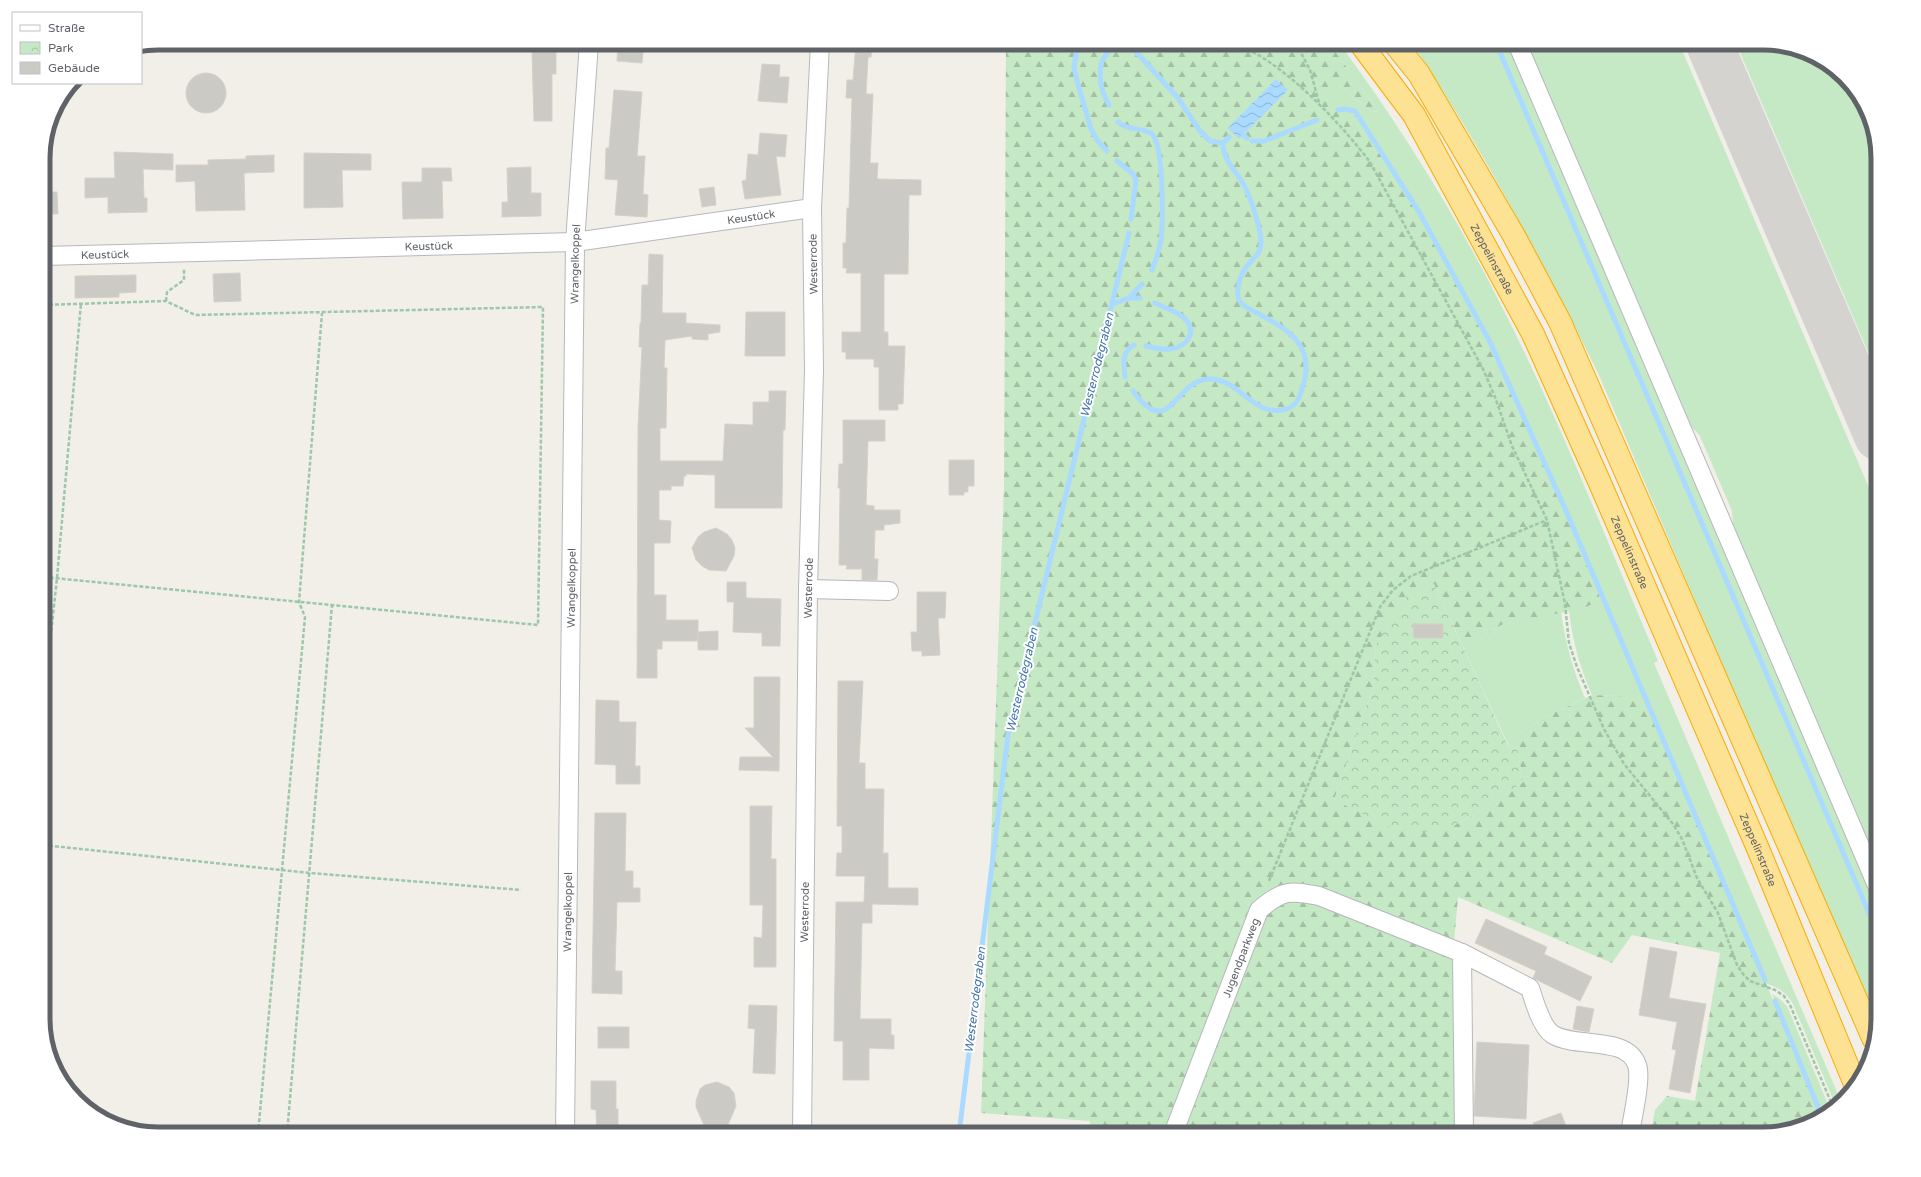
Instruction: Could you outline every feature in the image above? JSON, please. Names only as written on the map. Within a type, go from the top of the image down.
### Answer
[{"type":"highway","name":"Zeppelinstraße","points":[[1365,50],[1414,115],[1533,334],[1602,488],[1759,851],[1853,1079]]},
{"type":"highway","points":[[1399,50],[1423,81],[1513,234],[1560,322],[1870,1031]]},
{"type":"street","name":"Wrangelkoppel","points":[[565,1127],[574,242],[588,50]]},
{"type":"street","name":"Westerrode","points":[[802,1127],[808,590],[814,370],[812,208],[820,50]]},
{"type":"street","points":[[1520,50],[1871,872]]},
{"type":"street","name":"Keustück","points":[[50,256],[574,242],[812,208]]},
{"type":"street","points":[[808,590],[889,591]]},
{"type":"street","name":"Jugendparkweg","points":[[1176,1127],[1259,910],[1274,897],[1286,892],[1301,892],[1319,896],[1457,951],[1530,988],[1540,1016],[1551,1033],[1567,1041],[1607,1044],[1626,1051],[1637,1064],[1639,1077],[1631,1127]]},
{"type":"street","points":[[1457,951],[1464,1127]]},
{"type":"path","points":[[1250,50],[1281,70],[1351,138],[1370,162],[1414,240],[1483,369],[1495,397],[1512,446],[1547,520],[1564,604],[1569,643],[1577,667],[1604,729],[1624,764],[1673,824],[1682,839],[1697,878],[1718,913],[1737,965],[1743,974],[1750,981],[1775,990],[1784,996],[1790,1005],[1831,1103]]},
{"type":"path","points":[[1300,50],[1310,70],[1320,107]]},
{"type":"path","points":[[166,301],[167,292],[184,280],[184,253]]},
{"type":"path","points":[[50,305],[166,301],[195,315],[543,307],[538,625],[50,578]]},
{"type":"path","points":[[50,643],[81,303]]},
{"type":"path","points":[[259,1127],[305,616],[299,602],[322,313]]},
{"type":"path","points":[[1259,910],[1263,896],[1360,653],[1380,607],[1393,590],[1411,576],[1547,520]]},
{"type":"path","points":[[288,1127],[332,605]]},
{"type":"path","points":[[50,846],[283,870],[521,890]]},
{"type":"green space","points":[[1006,50],[1334,50],[1378,111],[1372,112],[1341,87],[1330,92],[1328,102],[1334,112],[1345,109],[1355,111],[1419,212],[1490,342],[1601,593],[1595,602],[1585,608],[1501,625],[1464,649],[1434,584],[1376,644],[1373,687],[1334,800],[1453,826],[1473,815],[1523,782],[1517,747],[1510,750],[1507,742],[1543,718],[1592,695],[1618,696],[1650,706],[1820,1111],[1805,1119],[1777,1126],[1652,1127],[1655,1110],[1667,1096],[1695,1101],[1720,953],[1632,935],[1612,963],[1458,897],[1452,965],[1456,974],[1458,989],[1454,1127],[1089,1127],[1090,1121],[981,1113],[1004,487]]},
{"type":"green space","points":[[1334,50],[1344,50],[1384,107],[1427,173],[1486,276],[1546,397],[1658,661],[1654,663],[1839,1095],[1834,1100],[1793,1004],[1782,991],[1767,984],[1650,707],[1618,696],[1592,695],[1577,653],[1572,633],[1569,610],[1585,608],[1595,602],[1419,212],[1355,111],[1351,109],[1334,112],[1327,102],[1330,92],[1341,87],[1372,112],[1378,111]]},
{"type":"green space","points":[[1417,50],[1513,50],[1871,889],[1871,1013],[1598,373],[1533,246],[1487,164]]},
{"type":"green space","points":[[1527,50],[1682,50],[1871,493],[1871,856],[1734,535],[1732,511],[1700,436],[1684,418],[1601,223],[1589,185],[1575,165]]},
{"type":"green space","points":[[1739,50],[1777,51],[1805,58],[1817,64],[1829,72],[1849,92],[1863,116],[1871,151],[1871,359]]},
{"type":"green space","points":[[1434,584],[1510,750],[1517,747],[1523,782],[1473,815],[1453,826],[1424,832],[1396,830],[1334,800],[1373,687],[1376,644],[1405,598]]},
{"type":"green space","points":[[1561,612],[1570,656],[1585,698],[1543,718],[1507,742],[1464,649],[1501,625]]},
{"type":"green space","points":[[1772,994],[1787,1006],[1828,1105],[1820,1111]]},
{"type":"water","points":[[1276,79],[1288,90],[1239,139],[1228,128]]},
{"type":"building","points":[[618,50],[643,50],[642,63],[617,61]]},
{"type":"building","points":[[855,50],[872,50],[871,57],[868,57],[866,94],[873,94],[870,163],[878,163],[877,179],[921,180],[921,195],[909,195],[908,274],[884,274],[884,332],[888,332],[888,346],[905,346],[903,404],[898,404],[898,410],[879,410],[879,367],[874,367],[874,359],[846,359],[846,352],[842,352],[842,332],[861,332],[861,273],[846,273],[847,268],[843,268],[843,243],[846,243],[847,208],[849,208],[852,98],[846,98],[847,80],[853,80]]},
{"type":"building","points":[[532,52],[556,52],[556,74],[552,74],[552,121],[534,121]]},
{"type":"building","points":[[762,64],[780,65],[779,77],[789,77],[787,103],[758,101]]},
{"type":"building","points":[[210,73],[217,76],[223,82],[226,93],[225,101],[217,110],[210,113],[202,113],[195,110],[187,101],[186,89],[189,82],[198,74]]},
{"type":"building","points":[[614,90],[642,92],[637,156],[645,156],[643,194],[648,195],[647,217],[615,215],[618,180],[605,179],[606,148],[609,148]]},
{"type":"building","points":[[760,133],[787,135],[785,157],[776,156],[781,195],[745,199],[742,181],[746,180],[748,154],[758,155]]},
{"type":"building","points":[[114,152],[173,154],[173,170],[143,169],[144,198],[147,198],[147,212],[108,213],[108,197],[85,198],[85,178],[115,178]]},
{"type":"building","points":[[304,153],[371,154],[371,170],[342,170],[343,207],[304,208]]},
{"type":"building","points":[[274,155],[274,172],[244,173],[245,210],[196,211],[195,181],[176,182],[176,165],[208,165],[208,160],[246,159],[246,156]]},
{"type":"building","points":[[531,167],[531,193],[541,193],[541,216],[502,217],[502,202],[508,202],[507,168]]},
{"type":"building","points":[[422,168],[451,168],[452,181],[442,181],[443,218],[403,219],[402,182],[422,182]]},
{"type":"building","points":[[714,187],[716,205],[702,207],[699,189]]},
{"type":"building","points":[[50,192],[57,192],[58,214],[50,214]]},
{"type":"building","points":[[649,254],[663,255],[662,313],[686,313],[686,323],[720,325],[720,332],[708,334],[708,340],[692,339],[692,336],[665,340],[664,368],[667,368],[666,428],[660,428],[660,461],[723,461],[725,424],[753,425],[753,402],[769,402],[769,391],[786,391],[785,430],[783,430],[782,508],[715,508],[715,475],[686,474],[686,476],[684,476],[683,486],[671,486],[671,490],[659,490],[659,520],[671,521],[670,543],[654,543],[654,595],[666,595],[666,620],[698,620],[698,641],[662,641],[662,649],[657,649],[657,678],[637,678],[638,427],[642,347],[639,347],[642,285],[648,285]]},
{"type":"building","points":[[240,273],[241,301],[214,302],[213,274]]},
{"type":"building","points":[[136,275],[136,292],[119,293],[119,297],[75,298],[75,276]]},
{"type":"building","points":[[746,312],[785,312],[785,356],[745,356]]},
{"type":"building","points":[[843,420],[885,420],[885,441],[868,441],[866,505],[874,506],[874,510],[900,510],[900,523],[884,525],[884,530],[875,530],[874,559],[878,559],[877,580],[862,580],[862,569],[846,569],[847,565],[839,565],[840,488],[838,488],[839,464],[843,464]]},
{"type":"building","points":[[949,460],[974,460],[974,486],[968,486],[968,492],[964,492],[964,495],[949,495]]},
{"type":"building","points":[[716,528],[727,534],[732,540],[735,548],[734,556],[726,571],[709,570],[702,566],[696,560],[692,548],[698,537],[704,532]]},
{"type":"building","points":[[727,582],[746,582],[746,598],[781,599],[780,646],[762,646],[762,633],[733,632],[734,602],[727,602]]},
{"type":"building","points":[[917,592],[946,592],[945,618],[938,618],[940,655],[922,656],[922,651],[912,651],[911,632],[917,632]]},
{"type":"building","points":[[1413,624],[1443,624],[1443,638],[1414,638]]},
{"type":"building","points":[[718,631],[718,650],[698,650],[698,632]]},
{"type":"building","points":[[754,677],[780,677],[779,771],[739,770],[740,757],[773,757],[745,728],[754,728]]},
{"type":"building","points":[[838,681],[863,681],[859,763],[865,763],[865,789],[884,789],[883,853],[888,853],[888,888],[918,888],[918,905],[872,904],[872,923],[862,923],[860,1019],[891,1019],[891,1035],[894,1035],[894,1049],[869,1048],[869,1080],[843,1080],[843,1041],[834,1041],[836,902],[864,902],[865,876],[836,876],[837,853],[842,853],[842,826],[837,826]]},
{"type":"building","points":[[596,700],[619,701],[619,722],[636,722],[635,766],[640,766],[640,784],[616,784],[616,765],[595,764]]},
{"type":"building","points":[[750,806],[772,806],[771,859],[776,859],[776,967],[754,967],[754,937],[762,938],[763,905],[750,905]]},
{"type":"building","points":[[595,813],[626,813],[625,871],[633,871],[633,888],[640,888],[640,902],[617,902],[615,971],[622,971],[622,994],[592,993]]},
{"type":"building","points":[[1486,919],[1547,947],[1544,954],[1592,977],[1580,1001],[1533,978],[1536,971],[1475,943]]},
{"type":"building","points":[[1650,947],[1677,952],[1669,998],[1706,1004],[1690,1093],[1669,1089],[1676,1050],[1672,1049],[1677,1022],[1639,1015]]},
{"type":"building","points":[[749,1005],[777,1006],[775,1074],[753,1073],[755,1029],[748,1028]]},
{"type":"building","points":[[1577,1006],[1594,1009],[1589,1032],[1573,1029]]},
{"type":"building","points":[[598,1027],[629,1027],[629,1048],[598,1048]]},
{"type":"building","points":[[1477,1042],[1529,1045],[1526,1119],[1474,1116]]},
{"type":"building","points":[[591,1081],[616,1081],[616,1109],[618,1109],[618,1127],[597,1127],[596,1110],[591,1109]]},
{"type":"building","points":[[717,1082],[729,1087],[734,1093],[736,1106],[727,1127],[705,1127],[696,1107],[696,1101],[700,1089],[705,1085]]},
{"type":"building","points":[[1561,1113],[1566,1127],[1534,1127],[1533,1123]]},
{"type":"waterway","name":"Westerrodegraben","points":[[1077,50],[1074,67],[1091,129],[1097,140],[1107,151]]},
{"type":"waterway","points":[[1134,50],[1178,98],[1200,131],[1210,141],[1223,143]]},
{"type":"waterway","points":[[1499,50],[1871,918]]},
{"type":"waterway","points":[[1109,105],[1103,92],[1100,69],[1105,56],[1110,51]]},
{"type":"waterway","points":[[1338,110],[1345,109],[1355,111],[1419,212],[1490,342],[1567,513],[1765,980]]},
{"type":"waterway","points":[[1252,141],[1264,141],[1317,120]]},
{"type":"waterway","points":[[1118,122],[1127,127],[1144,130],[1152,134],[1156,141],[1159,153],[1162,184],[1162,231],[1159,248],[1152,270]]},
{"type":"waterway","points":[[1243,135],[1247,138]]},
{"type":"waterway","points":[[1133,391],[1145,405],[1156,411],[1164,410],[1188,388],[1197,382],[1209,379],[1220,380],[1255,404],[1274,411],[1289,408],[1297,401],[1300,395],[1306,374],[1306,361],[1303,350],[1297,341],[1279,325],[1246,307],[1239,300],[1238,287],[1241,277],[1245,269],[1260,250],[1261,237],[1250,198],[1241,180],[1227,160],[1223,149],[1223,143],[1229,137]]},
{"type":"waterway","name":"Westerrodegraben","points":[[1117,161],[1133,174],[1136,180],[1131,219]]},
{"type":"waterway","name":"Westerrodegraben","points":[[960,1127],[1008,735],[1129,233]]},
{"type":"waterway","points":[[1113,304],[1129,298],[1142,284]]},
{"type":"waterway","points":[[1129,298],[1140,298]]},
{"type":"waterway","points":[[1146,346],[1164,349],[1175,348],[1188,340],[1190,336],[1190,326],[1184,318],[1155,303]]},
{"type":"waterway","points":[[1125,377],[1125,355],[1134,345]]},
{"type":"waterway","points":[[1775,1001],[1820,1111]]},
{"type":"taxiway","points":[[1712,50],[1871,421]]}]
